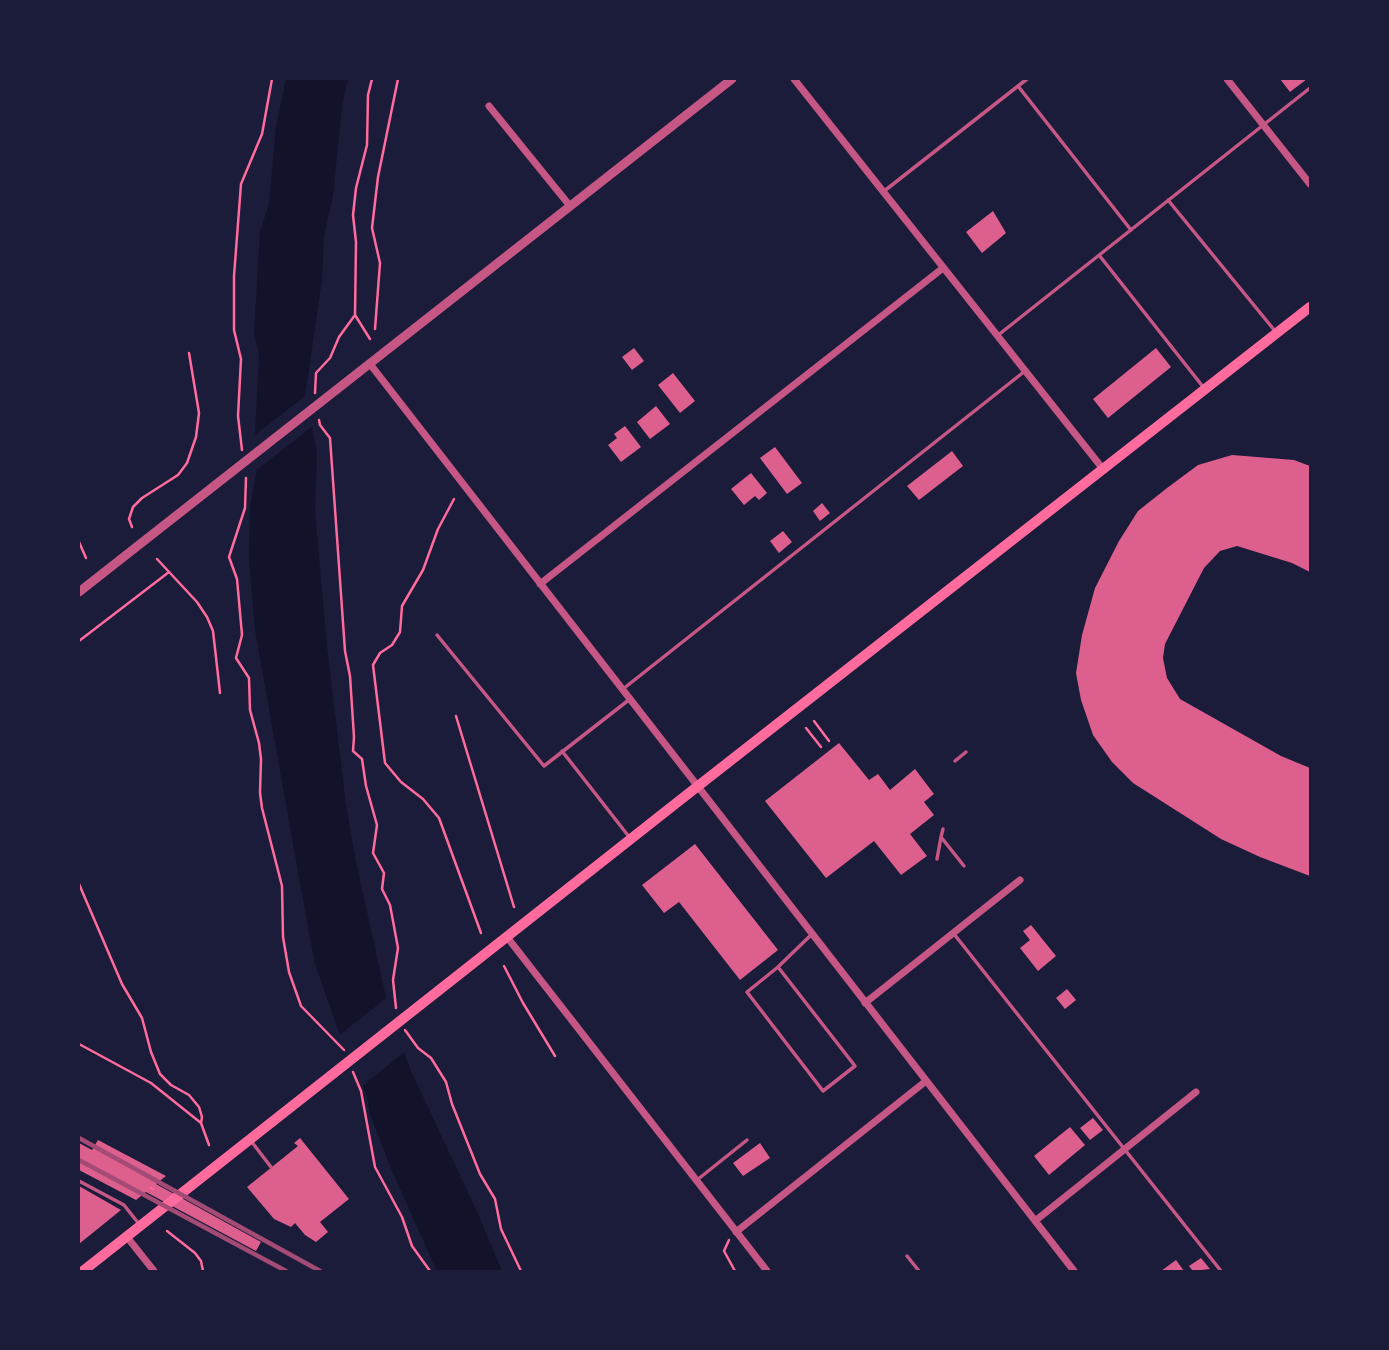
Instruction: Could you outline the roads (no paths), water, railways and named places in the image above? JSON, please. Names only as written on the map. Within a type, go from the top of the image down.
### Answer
[{"type":"main road","points":[[83,1271],[1310,307]]},
{"type":"street","points":[[79,592],[732,79]]},
{"type":"street","points":[[794,79],[1103,469]]},
{"type":"street","points":[[1227,79],[1310,184]]},
{"type":"street","points":[[489,106],[570,206]]},
{"type":"street","points":[[540,584],[943,268]]},
{"type":"street","points":[[370,364],[1074,1271]]},
{"type":"street","points":[[865,1003],[1020,880]]},
{"type":"street","points":[[507,937],[767,1271]]},
{"type":"street","points":[[736,1232],[926,1082]]},
{"type":"street","points":[[1035,1221],[1196,1092]]},
{"type":"street","points":[[127,1237],[154,1271]]},
{"type":"lane","points":[[883,192],[1027,79]]},
{"type":"lane","points":[[1017,86],[1131,230]]},
{"type":"lane","points":[[997,336],[1310,88]]},
{"type":"lane","points":[[1168,200],[1277,333]]},
{"type":"lane","points":[[1099,255],[1205,389]]},
{"type":"lane","points":[[623,690],[1025,371]]},
{"type":"lane","points":[[438,635],[544,766],[630,699]]},
{"type":"lane","points":[[562,751],[631,838]]},
{"type":"lane","points":[[955,761],[966,752]]},
{"type":"lane","points":[[937,859],[943,829]]},
{"type":"lane","points":[[941,837],[964,866]]},
{"type":"lane","points":[[778,967],[855,1066],[823,1090],[747,992],[778,967],[811,934]]},
{"type":"lane","points":[[954,934],[1221,1271]]},
{"type":"lane","points":[[250,1139],[271,1167]]},
{"type":"lane","points":[[697,1181],[747,1140]]},
{"type":"lane","points":[[79,1181],[124,1205],[140,1226]]},
{"type":"lane","points":[[907,1256],[919,1271]]},
{"type":"railway","points":[[79,1138],[320,1271]]},
{"type":"railway","points":[[79,1160],[286,1271]]}]
